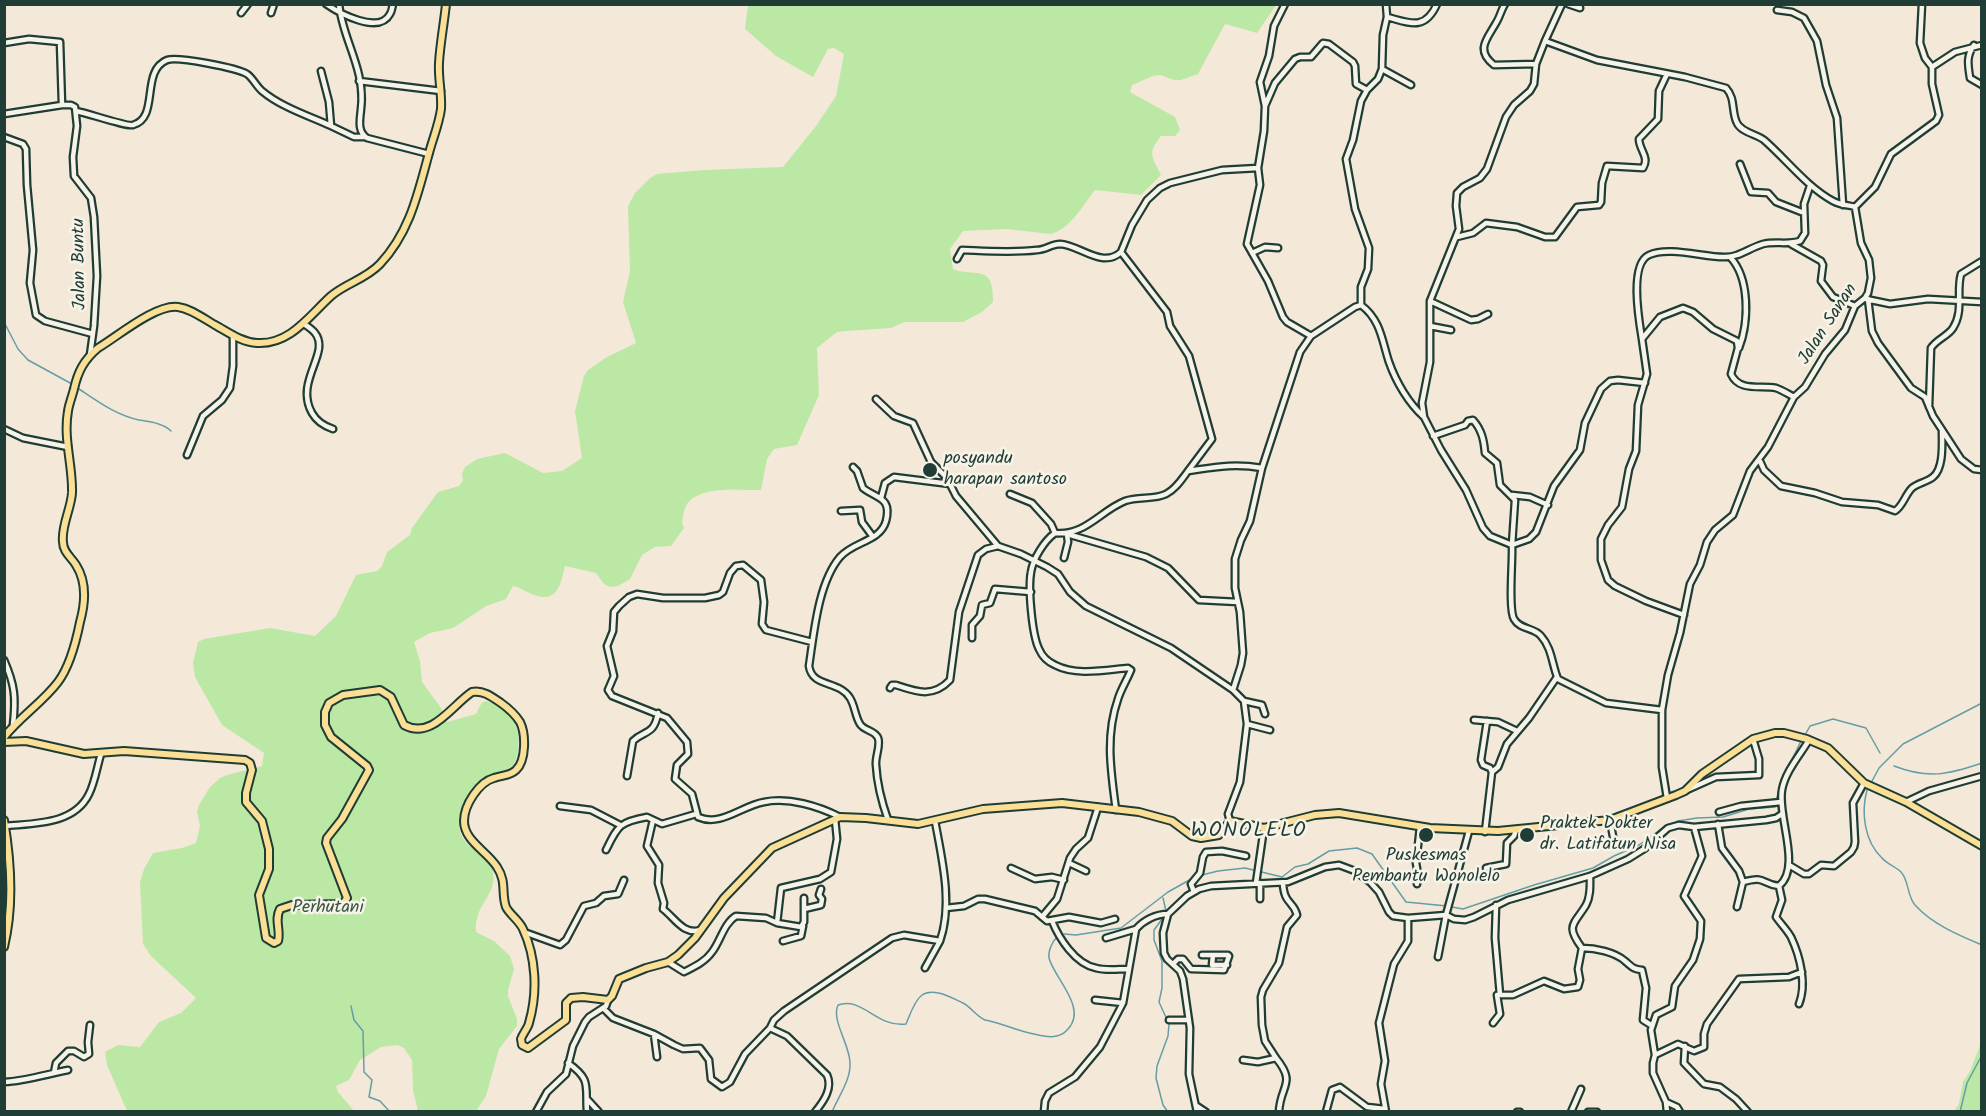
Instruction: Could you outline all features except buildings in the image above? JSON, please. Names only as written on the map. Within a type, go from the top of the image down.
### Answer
[{"type":"main road","points":[[4,737],[13,725],[58,683],[73,650],[81,621],[83,583],[76,565],[67,554],[63,544],[72,497],[68,411],[79,370],[90,355],[156,312],[171,307],[194,313],[241,339],[255,343],[270,343],[304,324],[331,296],[360,280],[385,258],[410,218],[438,123],[441,92],[439,65],[446,4]]},
{"type":"main road","points":[[4,742],[26,741],[74,753],[134,752],[213,757],[245,760],[252,765],[245,798],[262,821],[269,849],[269,869],[259,895],[266,938],[274,943],[279,937],[276,919],[279,909],[292,905],[343,904],[347,898],[326,843],[369,770],[331,737],[325,725],[325,712],[329,703],[343,695],[380,690],[391,697],[404,725],[414,729],[431,725],[446,716],[472,692],[483,692],[492,697],[508,709],[521,724],[524,741],[522,756],[515,771],[495,777],[483,784],[466,809],[464,824],[468,836],[488,854],[498,868],[504,885],[507,909],[520,923],[524,932],[535,976],[529,1024],[520,1039],[523,1046],[530,1048],[564,1022],[567,1018],[566,1004],[571,998],[608,1000],[620,979],[668,962],[678,955],[701,930],[724,898],[772,848],[838,818],[851,816],[918,824],[983,809],[1046,804],[1139,812],[1172,821],[1192,836],[1201,838],[1219,835],[1230,821],[1264,828],[1308,817],[1339,813],[1420,827],[1485,832],[1516,830],[1611,820],[1685,791],[1702,774],[1753,739],[1775,733],[1794,735],[1828,748],[1864,783],[1906,802],[1982,846]]},
{"type":"main road","points":[[4,947],[9,928],[8,838],[5,823]]},
{"type":"street","points":[[241,13],[248,4]]},
{"type":"street","points":[[271,13],[274,4]]},
{"type":"street","points":[[327,4],[362,21],[375,23],[390,15],[393,4]]},
{"type":"street","points":[[339,4],[355,55],[360,81],[362,99],[359,124],[364,136]]},
{"type":"street","points":[[1285,4],[1274,26],[1269,56],[1260,82],[1264,106],[1264,131],[1258,168],[1260,185],[1247,240],[1283,317],[1287,322],[1311,336]]},
{"type":"street","points":[[1386,4],[1382,69],[1378,79],[1367,90],[1361,101],[1359,118],[1346,164],[1355,209],[1369,248],[1368,269],[1361,287],[1361,305],[1377,322],[1393,370],[1411,404],[1424,417]]},
{"type":"street","points":[[1387,17],[1417,23],[1429,19],[1437,4]]},
{"type":"street","points":[[1505,4],[1485,40],[1484,51],[1494,65],[1536,64]]},
{"type":"street","points":[[1562,4],[1536,64],[1532,88],[1514,105],[1506,117],[1487,169],[1480,178],[1464,187],[1458,194],[1456,206],[1459,225],[1456,237],[1430,301],[1430,362],[1422,402],[1424,417],[1466,490],[1483,528],[1490,536],[1512,545],[1523,542],[1533,535],[1548,505],[1554,486],[1580,450],[1585,423],[1605,384],[1618,380],[1645,383]]},
{"type":"street","points":[[1568,4],[1580,8]]},
{"type":"street","points":[[1545,41],[1597,60],[1726,88],[1732,97],[1739,127],[1761,138],[1810,186],[1832,201],[1855,207],[1875,187],[1891,154],[1938,118],[1939,112],[1932,84],[1932,67],[1925,58],[1920,44],[1922,4]]},
{"type":"street","points":[[1777,10],[1802,16],[1814,33],[1826,85],[1837,118],[1843,204]]},
{"type":"street","points":[[4,43],[29,39],[60,42],[62,105]]},
{"type":"street","points":[[1264,106],[1275,83],[1296,58],[1311,57],[1323,43],[1329,44],[1353,62],[1356,84],[1367,90]]},
{"type":"street","points":[[1932,67],[1948,55],[1974,45],[1982,45]]},
{"type":"street","points":[[1974,45],[1968,54],[1967,62],[1970,78],[1982,85]]},
{"type":"street","points":[[4,114],[73,105],[76,111],[96,115],[127,126],[136,124],[149,107],[150,87],[154,75],[164,62],[173,59],[210,63],[247,74],[261,90],[272,98],[354,137],[364,136],[429,154]]},
{"type":"street","points":[[1382,69],[1411,85]]},
{"type":"street","points":[[321,71],[329,102],[331,126]]},
{"type":"street","points":[[1456,237],[1476,231],[1486,223],[1517,227],[1545,237],[1555,237],[1577,207],[1599,206],[1607,166],[1635,169],[1643,168],[1645,165],[1646,159],[1639,139],[1658,119],[1658,94],[1667,74]]},
{"type":"street","points":[[360,81],[441,92]]},
{"type":"street","name":"Jalan Buntu","points":[[76,111],[73,172],[77,181],[88,192],[93,206],[97,276],[90,355]]},
{"type":"street","points":[[4,137],[23,144],[26,149],[33,250],[30,283],[36,315],[45,321],[93,334]]},
{"type":"street","points":[[1740,164],[1751,192],[1768,193],[1776,202],[1804,213]]},
{"type":"street","points":[[957,259],[962,250],[1035,251],[1059,244],[1075,247],[1098,258],[1117,255],[1121,252],[1131,225],[1148,200],[1160,188],[1170,183],[1222,170],[1258,168]]},
{"type":"street","points":[[1684,615],[1646,601],[1615,586],[1608,580],[1601,560],[1600,549],[1604,531],[1622,507],[1629,469],[1636,451],[1638,405],[1647,374],[1637,297],[1639,271],[1644,259],[1649,255],[1664,252],[1730,257],[1762,244],[1800,241],[1804,236],[1804,213],[1810,186]]},
{"type":"street","name":"Jalan Sanan","points":[[1667,798],[1662,767],[1662,710],[1690,584],[1700,565],[1707,542],[1715,530],[1733,515],[1750,471],[1768,447],[1794,397],[1805,387],[1825,354],[1842,334],[1856,306],[1866,299],[1870,286],[1870,268],[1868,257],[1861,243],[1855,207]]},
{"type":"street","points":[[1788,243],[1821,261],[1823,265],[1821,281],[1833,297],[1856,306]]},
{"type":"street","points":[[1252,253],[1265,247],[1278,248]]},
{"type":"street","points":[[1067,534],[1078,531],[1128,500],[1165,495],[1175,488],[1212,439],[1192,362],[1172,329],[1167,312],[1121,252]]},
{"type":"street","points":[[1730,257],[1744,281],[1745,327],[1731,370],[1732,377],[1743,386],[1778,389],[1794,397]]},
{"type":"street","points":[[1929,407],[1931,348],[1953,328],[1960,311],[1960,274],[1982,261]]},
{"type":"street","points":[[1982,302],[1928,299],[1890,304],[1866,299],[1874,337],[1908,384],[1925,397],[1942,431],[1965,463],[1974,469],[1982,470]]},
{"type":"street","points":[[1430,301],[1471,320],[1478,320],[1488,314]]},
{"type":"street","points":[[1233,690],[1241,665],[1242,653],[1233,572],[1235,560],[1250,521],[1262,468],[1300,352],[1311,336],[1361,305]]},
{"type":"street","points":[[1642,339],[1651,326],[1665,314],[1688,309],[1709,327],[1737,341],[1738,348]]},
{"type":"street","points":[[304,324],[316,335],[319,352],[308,379],[306,399],[314,417],[323,426],[333,429]]},
{"type":"street","points":[[1430,326],[1452,330]]},
{"type":"street","points":[[187,455],[201,420],[222,400],[230,388],[233,335]]},
{"type":"street","points":[[876,399],[894,416],[913,423],[928,458],[947,478],[956,496],[998,546],[1035,561],[1058,574],[1070,592],[1086,606],[1171,648],[1233,690],[1244,701],[1262,705],[1265,714]]},
{"type":"street","points":[[1433,436],[1473,420],[1483,437],[1485,453],[1497,463],[1500,485],[1512,495],[1516,504],[1512,525],[1513,615],[1521,626],[1542,636],[1552,656],[1557,677],[1529,718],[1507,744],[1498,767],[1492,772]]},
{"type":"street","points":[[4,429],[23,438],[68,447]]},
{"type":"street","points":[[1759,459],[1772,478],[1781,486],[1815,493],[1842,502],[1878,505],[1895,511],[1916,485],[1935,475],[1940,464],[1942,431]]},
{"type":"street","points":[[1188,471],[1242,464],[1262,468]]},
{"type":"street","points":[[853,467],[863,488],[881,498],[887,505],[886,521],[879,535],[858,543],[843,554],[828,575],[808,666],[811,677],[843,690],[850,697],[860,725],[878,738],[875,763],[888,820]]},
{"type":"street","points":[[881,498],[885,483],[894,477],[950,484]]},
{"type":"street","points":[[1010,494],[1030,501],[1051,524],[1055,533]]},
{"type":"street","points":[[1512,495],[1530,497],[1548,505]]},
{"type":"street","points":[[841,511],[860,510],[862,522],[873,537]]},
{"type":"street","points":[[1116,810],[1110,769],[1110,728],[1118,700],[1131,670],[1128,668],[1069,670],[1049,662],[1040,652],[1032,621],[1031,570],[1035,561],[1050,537],[1055,533],[1067,534],[1146,557],[1168,568],[1198,600],[1238,602]]},
{"type":"street","points":[[1065,558],[1067,534]]},
{"type":"street","points":[[890,688],[896,685],[922,694],[935,691],[950,680],[959,612],[978,555],[986,549],[998,546]]},
{"type":"street","points":[[777,923],[781,888],[820,879],[831,872],[837,843],[838,818],[826,810],[796,802],[777,800],[745,807],[715,820],[703,819],[696,814],[692,794],[678,783],[675,776],[677,765],[688,754],[687,742],[667,718],[612,696],[608,690],[614,676],[607,646],[613,631],[614,612],[633,595],[705,598],[719,595],[723,592],[733,568],[743,566],[761,580],[764,602],[762,624],[766,630],[812,642]]},
{"type":"street","points":[[972,638],[972,625],[980,616],[982,605],[992,601],[995,588],[1031,592]]},
{"type":"street","points":[[4,660],[16,695],[13,725]]},
{"type":"street","points":[[1557,677],[1606,703],[1662,710]]},
{"type":"street","points":[[1230,821],[1228,814],[1240,782],[1247,724],[1244,701]]},
{"type":"street","points":[[627,776],[633,741],[649,733],[658,713]]},
{"type":"street","points":[[1474,720],[1508,725],[1517,730]]},
{"type":"street","points":[[1485,832],[1492,772],[1490,768],[1483,765],[1481,760],[1487,721]]},
{"type":"street","points":[[1247,724],[1270,730]]},
{"type":"street","points":[[1685,791],[1716,777],[1759,775],[1759,759],[1753,739]]},
{"type":"street","points":[[1799,1004],[1802,972],[1790,935],[1776,917],[1782,900],[1779,886],[1786,877],[1789,865],[1780,802],[1784,781],[1808,739]]},
{"type":"street","points":[[5,823],[54,820],[77,809],[89,795],[100,754]]},
{"type":"street","points":[[1906,802],[1929,791],[1982,776]]},
{"type":"street","points":[[1789,865],[1804,874],[1809,874],[1821,866],[1834,866],[1851,852],[1855,842],[1853,803],[1864,783]]},
{"type":"street","points":[[1719,812],[1780,802]]},
{"type":"street","points":[[560,806],[591,810],[621,825]]},
{"type":"street","points":[[1042,917],[1057,899],[1073,853],[1091,832],[1098,807]]},
{"type":"street","points":[[606,850],[616,829],[621,825],[644,818],[662,824],[696,814]]},
{"type":"street","points":[[1106,938],[1136,929],[1145,921],[1168,914],[1194,892],[1211,886],[1283,883],[1325,867],[1339,865],[1355,871],[1379,892],[1389,912],[1394,916],[1408,918],[1446,915],[1454,919],[1465,920],[1522,895],[1590,876],[1637,855],[1668,828],[1679,825],[1694,827],[1773,819],[1782,814]]},
{"type":"street","points":[[653,820],[647,846],[659,865],[658,883],[664,903],[663,909],[686,930],[694,932],[701,930]]},
{"type":"street","points":[[1611,820],[1614,842]]},
{"type":"street","points":[[925,968],[945,928],[945,886],[935,821]]},
{"type":"street","points":[[1718,824],[1722,848],[1739,871],[1743,882],[1737,907]]},
{"type":"street","points":[[1417,884],[1416,863],[1420,827]]},
{"type":"street","points":[[1667,1112],[1666,1102],[1653,1073],[1655,1055],[1651,1025],[1656,1015],[1672,1007],[1675,986],[1693,960],[1700,939],[1701,921],[1684,896],[1702,856],[1694,827]]},
{"type":"street","points":[[1260,899],[1258,874],[1264,828]]},
{"type":"street","points":[[1486,868],[1506,863],[1507,843],[1516,830]]},
{"type":"street","points":[[1438,957],[1446,915],[1469,831]]},
{"type":"street","points":[[1194,892],[1191,884],[1200,873],[1206,852],[1246,856]]},
{"type":"street","points":[[1069,863],[1086,871]]},
{"type":"street","points":[[1011,868],[1035,879],[1052,877],[1064,880]]},
{"type":"street","points":[[1493,1023],[1500,1014],[1496,998],[1500,995],[1513,995],[1544,981],[1564,989],[1578,987],[1580,980],[1578,969],[1582,948],[1575,938],[1573,926],[1576,917],[1587,903],[1590,876]]},
{"type":"street","points":[[1743,882],[1756,878],[1779,886]]},
{"type":"street","points":[[524,932],[560,945],[566,940],[584,906],[595,904],[605,896],[618,894],[624,880]]},
{"type":"street","points":[[1279,1112],[1287,1077],[1265,1041],[1260,1008],[1263,990],[1279,963],[1287,927],[1298,915],[1284,896],[1283,883]]},
{"type":"street","points":[[804,909],[821,905],[820,889]]},
{"type":"street","points":[[783,941],[801,936],[804,898]]},
{"type":"street","points":[[945,908],[964,906],[978,899],[985,899],[1035,910],[1046,921],[1069,917],[1101,923],[1115,919]]},
{"type":"street","points":[[1496,905],[1495,938],[1500,995]]},
{"type":"street","points":[[1168,914],[1163,933],[1164,953],[1180,971],[1183,979],[1190,1020],[1189,1074],[1197,1109],[1206,1112]]},
{"type":"street","points":[[668,962],[682,972],[702,963],[714,950],[729,921],[736,916],[766,918],[799,928],[803,926]]},
{"type":"street","points":[[1326,1112],[1332,1090],[1340,1087],[1367,1107],[1385,1110],[1381,1084],[1385,1060],[1379,1023],[1394,964],[1408,941],[1408,918]]},
{"type":"street","points":[[1052,921],[1063,942],[1086,965],[1103,969],[1129,969]]},
{"type":"street","points":[[1044,1112],[1045,1101],[1049,1093],[1078,1074],[1100,1047],[1123,1003],[1136,929]]},
{"type":"street","points":[[603,1008],[613,1018],[683,1048],[700,1048],[709,1060],[711,1079],[722,1087],[730,1082],[745,1054],[784,1011],[892,938],[904,935],[940,941]]},
{"type":"street","points":[[1582,948],[1601,949],[1625,961],[1634,969],[1642,970],[1646,988],[1643,1020],[1651,1025]]},
{"type":"street","points":[[1173,964],[1178,959],[1183,959],[1191,969],[1224,970],[1229,956],[1202,955]]},
{"type":"street","points":[[1213,955],[1212,965],[1227,965]]},
{"type":"street","points":[[1655,1055],[1674,1045],[1694,1051],[1704,1047],[1707,1024],[1739,979],[1789,977],[1802,972]]},
{"type":"street","points":[[536,1112],[547,1092],[564,1077],[573,1046],[585,1022],[603,1008],[608,1000]]},
{"type":"street","points":[[1095,1000],[1123,1003]]},
{"type":"street","points":[[1168,1020],[1190,1020]]},
{"type":"street","points":[[54,1073],[56,1064],[68,1051],[74,1051],[84,1057],[89,1054],[90,1025]]},
{"type":"street","points":[[770,1028],[787,1036],[827,1075],[830,1085],[815,1112]]},
{"type":"street","points":[[654,1035],[657,1057]]},
{"type":"street","points":[[1685,1047],[1684,1063],[1690,1071],[1704,1084],[1720,1087],[1748,1112]]},
{"type":"street","points":[[1243,1060],[1258,1062],[1276,1058]]},
{"type":"street","points":[[568,1063],[584,1077],[588,1100],[587,1112]]},
{"type":"street","points":[[4,1082],[21,1081],[68,1070]]},
{"type":"street","points":[[1571,1112],[1581,1089]]},
{"type":"street","points":[[588,1100],[599,1112]]},
{"type":"street","points":[[1666,1102],[1677,1107],[1680,1112]]},
{"type":"street","points":[[1588,1112],[1597,1112]]},
{"type":"green space","name":"Perhutani","points":[[748,5],[1276,5],[1257,33],[1225,24],[1198,74],[1181,80],[1160,75],[1153,76],[1132,85],[1130,92],[1175,117],[1180,130],[1175,136],[1161,136],[1154,147],[1152,155],[1161,175],[1141,195],[1095,190],[1064,228],[1050,234],[1006,229],[963,231],[950,249],[953,269],[987,276],[992,289],[993,302],[982,312],[963,322],[904,322],[891,328],[837,332],[817,348],[819,395],[797,445],[774,449],[767,459],[761,490],[711,491],[693,498],[685,508],[682,523],[684,528],[671,546],[655,547],[642,555],[630,579],[618,586],[610,587],[604,584],[596,573],[565,566],[558,588],[550,596],[536,596],[513,586],[506,599],[486,606],[453,628],[430,633],[414,642],[420,661],[422,682],[441,708],[447,722],[476,714],[483,702],[492,702],[504,709],[515,722],[519,740],[513,766],[487,776],[479,782],[464,808],[460,821],[464,840],[487,860],[492,868],[492,888],[478,914],[476,932],[494,941],[510,956],[514,969],[508,996],[517,1019],[517,1026],[499,1049],[486,1096],[476,1111],[418,1111],[413,1090],[412,1060],[404,1048],[398,1045],[381,1047],[360,1060],[349,1080],[336,1086],[338,1092],[355,1112],[127,1111],[107,1065],[105,1052],[118,1045],[140,1047],[159,1022],[181,1013],[196,998],[151,956],[143,944],[140,883],[144,869],[153,853],[196,843],[200,826],[197,812],[210,787],[227,775],[262,766],[264,753],[222,725],[195,677],[193,663],[198,642],[270,628],[315,636],[336,616],[356,575],[377,571],[382,566],[387,552],[410,535],[412,528],[438,492],[459,486],[463,480],[462,474],[465,467],[477,459],[505,453],[543,473],[562,471],[582,458],[575,411],[584,376],[588,370],[607,357],[636,343],[623,302],[630,271],[628,206],[635,193],[657,174],[783,167],[816,126],[836,96],[844,54],[834,48],[828,49],[813,77],[776,56],[745,29]]},
{"type":"green space","points":[[1981,1035],[1982,1097],[1980,1098],[1980,1111],[1954,1111],[1959,1104],[1963,1082],[1981,1043]]},
{"type":"waterway","points":[[4,322],[18,349],[28,360],[72,384]]},
{"type":"waterway","points":[[76,387],[122,415],[152,422],[171,431]]},
{"type":"waterway","points":[[1871,783],[1879,768],[1903,744],[1982,703]]},
{"type":"waterway","points":[[1805,735],[1810,726],[1833,719],[1866,728],[1880,753]]},
{"type":"waterway","points":[[1786,772],[1801,741]]},
{"type":"waterway","points":[[1894,766],[1917,773],[1938,774],[1982,763]]},
{"type":"waterway","points":[[1776,800],[1781,785]]},
{"type":"waterway","points":[[1867,790],[1864,817],[1871,843],[1884,860],[1904,875],[1915,905],[1937,923],[1982,945]]},
{"type":"waterway","points":[[1452,907],[1463,909],[1593,868],[1639,845],[1678,821],[1723,817],[1749,809],[1775,807],[1775,805]]},
{"type":"waterway","points":[[1202,875],[1245,868],[1282,877],[1295,867],[1308,864],[1329,851],[1357,848],[1372,854],[1406,902],[1447,906]]},
{"type":"waterway","points":[[1064,934],[1076,935],[1121,928],[1168,892],[1193,878]]},
{"type":"waterway","points":[[1163,898],[1166,911]]},
{"type":"waterway","points":[[1165,915],[1154,930],[1154,940],[1162,961],[1162,988],[1159,1002],[1169,1024],[1168,1036],[1157,1066],[1156,1078],[1163,1105],[1168,1112]]},
{"type":"waterway","points":[[832,1112],[850,1069],[847,1048],[837,1018],[838,1005],[847,1003],[855,1005],[887,1021],[906,1024],[919,998],[932,992],[963,1003],[985,1020],[1048,1037],[1061,1035],[1073,1021],[1074,1012],[1068,993],[1049,958],[1049,952],[1057,937]]},
{"type":"waterway","points":[[351,1006],[354,1020],[363,1031],[364,1072],[372,1080],[369,1097],[380,1101],[390,1112]]},
{"type":"waterway","points":[[1960,1112],[1967,1083],[1982,1055]]},
{"type":"place","name":"posyandu harapan santoso","points":[[930,470]]},
{"type":"place","name":"Puskesmas Pembantu Wonolelo","points":[[1426,835]]},
{"type":"place","name":"Praktek Dokter dr. Latifatun Nisa","points":[[1527,835]]},
{"type":"district","name":"WONOLELO","points":[[1249,832]]}]
